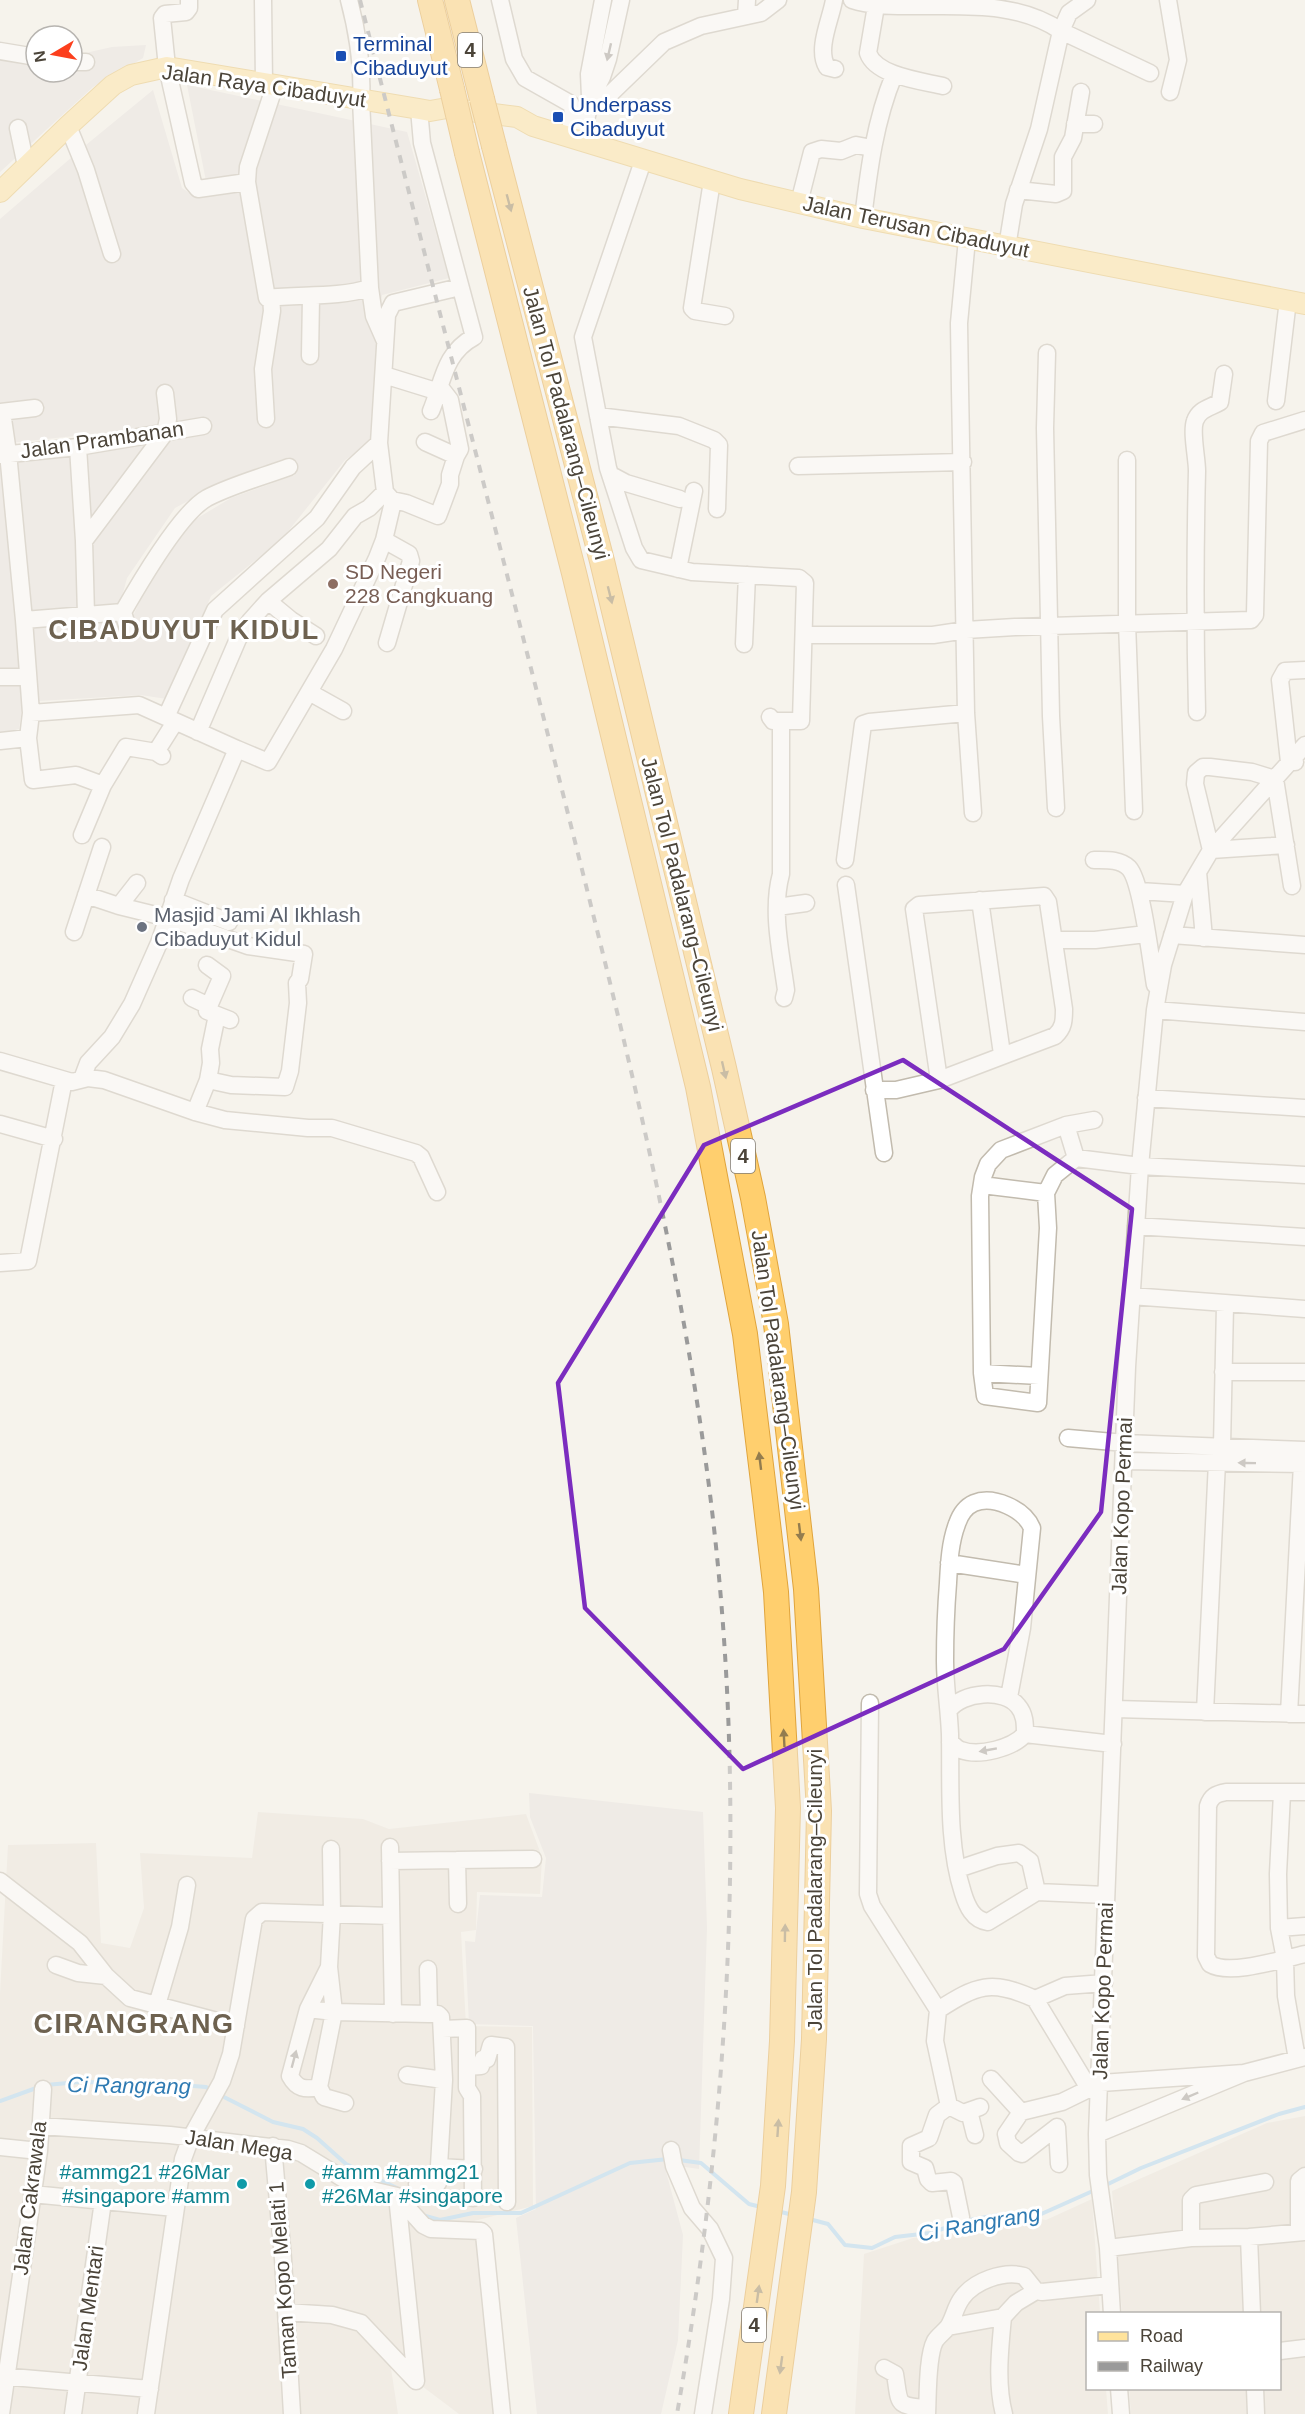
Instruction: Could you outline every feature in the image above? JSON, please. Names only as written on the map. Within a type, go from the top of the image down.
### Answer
[{"type":"highway","name":"Jalan Tol Padalarang–Cileunyi","points":[[430,0],[574,573],[698,1087],[745,1334],[776,1592],[788,1809],[782,2041],[773,2186],[741,2414]]},
{"type":"highway","name":"Jalan Tol Padalarang–Cileunyi","points":[[457,0],[602,561],[721,1056],[753,1198],[776,1324],[806,1589],[819,1811],[814,2039],[804,2192],[774,2414]]},
{"type":"main road","name":"Jalan Raya Cibaduyut","points":[[0,192],[103,93],[123,79],[140,72],[167,67],[425,110]]},
{"type":"main road","name":"Jalan Terusan Cibaduyut","points":[[425,110],[447,119],[517,128],[532,126],[712,181],[863,218],[1297,302]]},
{"type":"street","points":[[189,0],[189,8],[186,12],[165,14],[162,18],[167,67],[195,186],[198,189],[247,182]]},
{"type":"street","points":[[263,0],[270,84],[248,167],[247,182],[267,298],[311,297],[352,293],[370,288]]},
{"type":"street","points":[[349,0],[359,39],[362,71],[361,100],[370,288],[374,316],[386,341]]},
{"type":"street","points":[[500,0],[514,59],[525,78],[571,104],[576,139]]},
{"type":"street","points":[[589,104],[589,74],[603,0]]},
{"type":"street","points":[[576,139],[608,59],[621,0]]},
{"type":"street","points":[[589,104],[604,100],[664,42],[746,8],[761,13],[778,0]]},
{"type":"street","points":[[834,0],[824,44],[824,63],[826,67],[835,69]]},
{"type":"street","points":[[852,0],[876,3],[988,3],[1030,7],[1061,31],[1150,74]]},
{"type":"street","points":[[1007,247],[1018,190],[1039,129],[1061,31],[1069,13],[1087,0]]},
{"type":"street","points":[[1168,0],[1178,60],[1170,92]]},
{"type":"street","points":[[876,3],[868,53],[872,61],[894,75],[943,86]]},
{"type":"street","points":[[0,51],[24,55]]},
{"type":"street","points":[[863,218],[872,148],[884,101],[894,75]]},
{"type":"street","points":[[1018,190],[1056,194],[1063,190],[1063,157],[1073,138],[1081,92]]},
{"type":"street","points":[[425,110],[422,143],[474,337],[458,348],[443,373],[440,389],[431,411]]},
{"type":"street","points":[[1075,124],[1094,124]]},
{"type":"street","points":[[68,126],[86,170],[112,254]]},
{"type":"street","points":[[18,128],[26,166]]},
{"type":"street","points":[[800,203],[812,152],[816,149],[841,151],[856,145],[872,148]]},
{"type":"street","points":[[643,161],[583,337],[611,475],[637,556],[645,562],[678,569],[796,578],[804,581],[801,721],[776,720],[782,864],[777,907],[786,990],[784,998]]},
{"type":"street","points":[[712,181],[692,308],[695,311],[725,316]]},
{"type":"street","points":[[967,239],[959,323],[966,713],[973,813]]},
{"type":"street","points":[[31,713],[139,705],[268,762],[334,649],[384,540],[389,496],[379,443],[387,315],[393,303],[460,287]]},
{"type":"street","points":[[266,419],[263,369],[272,311],[271,297]]},
{"type":"street","points":[[310,356],[311,297]]},
{"type":"street","points":[[1276,401],[1297,302]]},
{"type":"street","points":[[1047,353],[1045,428],[1056,808]]},
{"type":"street","points":[[1197,712],[1194,621],[1197,459],[1194,425],[1196,418],[1204,408],[1220,402],[1224,374]]},
{"type":"street","points":[[384,375],[440,389],[450,400],[460,449],[438,516],[389,496]]},
{"type":"street","points":[[84,541],[165,433],[168,419],[165,393]]},
{"type":"street","points":[[34,408],[1,412],[24,620],[31,713],[28,738],[33,780],[76,775],[103,785]]},
{"type":"street","points":[[598,416],[679,426],[714,440],[718,445],[717,509]]},
{"type":"street","points":[[804,635],[933,635],[966,630],[1127,623],[1249,621],[1255,617],[1259,441],[1263,433],[1305,420]]},
{"type":"street","name":"Jalan Prambanan","points":[[4,454],[78,447],[203,426]]},
{"type":"street","points":[[425,442],[456,456]]},
{"type":"street","points":[[82,835],[103,785],[127,746],[159,754],[215,610],[317,518],[353,467],[379,443]]},
{"type":"street","points":[[78,447],[86,615]]},
{"type":"street","points":[[1127,460],[1127,623],[1134,811]]},
{"type":"street","points":[[798,466],[963,462]]},
{"type":"street","points":[[128,629],[123,612],[142,577],[192,509],[207,498],[289,467]]},
{"type":"street","points":[[611,475],[626,483],[687,495],[678,569]]},
{"type":"street","points":[[198,732],[238,639],[268,601],[329,549],[355,516],[389,496]]},
{"type":"street","points":[[384,540],[409,554],[411,561],[387,643]]},
{"type":"street","points":[[744,644],[747,575]]},
{"type":"street","points":[[268,601],[291,620],[316,636]]},
{"type":"street","points":[[24,620],[123,612]]},
{"type":"street","points":[[1297,761],[1281,676],[1288,670],[1305,670]]},
{"type":"street","points":[[0,677],[27,677]]},
{"type":"street","points":[[309,692],[343,711]]},
{"type":"street","points":[[845,860],[863,724],[966,713]]},
{"type":"street","points":[[0,741],[28,738]]},
{"type":"street","name":"Jalan Kopo Permai","points":[[1112,2312],[1108,2247],[1098,2175],[1095,2086],[1104,1983],[1131,1296],[1140,1166],[1156,1003],[1163,965],[1185,894],[1211,850],[1275,779],[1297,761],[1305,745]]},
{"type":"street","points":[[0,1061],[72,1082],[83,1075],[88,1063],[115,1033],[132,1004],[237,749]]},
{"type":"street","points":[[1286,844],[1211,850],[1195,784],[1196,773],[1210,766],[1252,772],[1275,779],[1286,844],[1292,886]]},
{"type":"street","points":[[74,932],[102,847]]},
{"type":"street","points":[[1094,860],[1107,860],[1127,867],[1133,873],[1140,891],[1156,1003],[1305,1022]]},
{"type":"street","points":[[1198,872],[1204,938]]},
{"type":"street","points":[[119,906],[137,883]]},
{"type":"street","points":[[846,885],[884,1153]]},
{"type":"street","points":[[1140,891],[1185,894]]},
{"type":"street","points":[[86,895],[168,918],[248,946],[304,954],[300,979],[297,983],[298,1003],[290,1071],[285,1088],[231,1085],[208,1080]]},
{"type":"street","points":[[874,1090],[896,1090],[939,1080],[1002,1054],[1055,1036],[1061,1031],[1064,1009],[1048,902],[1044,896],[919,905],[914,909],[939,1080]]},
{"type":"street","points":[[173,900],[230,922]]},
{"type":"street","points":[[980,900],[1002,1054]]},
{"type":"street","points":[[777,907],[806,903]]},
{"type":"street","points":[[1054,940],[1095,940],[1146,934]]},
{"type":"street","points":[[1172,935],[1305,945]]},
{"type":"street","points":[[195,1112],[208,1080],[211,1063],[210,1049],[219,1014],[222,976],[207,965]]},
{"type":"street","points":[[192,998],[219,1014]]},
{"type":"street","points":[[83,1075],[225,1120],[332,1128],[407,1150],[421,1157],[437,1192]]},
{"type":"street","points":[[0,1263],[28,1261],[64,1080]]},
{"type":"street","points":[[1146,1098],[1305,1108]]},
{"type":"street","points":[[1094,1120],[1066,1125],[1000,1150],[988,1164],[982,1185],[982,1373],[985,1396],[1038,1403],[1048,1228],[1046,1193],[1055,1175],[1076,1158],[1140,1166],[1305,1175]]},
{"type":"street","points":[[0,1124],[54,1139]]},
{"type":"street","points":[[1066,1125],[1076,1158]]},
{"type":"street","points":[[982,1185],[1046,1193]]},
{"type":"street","points":[[1136,1226],[1305,1237]]},
{"type":"street","points":[[1131,1296],[1225,1305],[1305,1309]]},
{"type":"street","points":[[1222,1446],[1225,1305]]},
{"type":"street","points":[[1223,1372],[1305,1372]]},
{"type":"street","points":[[982,1373],[1039,1376]]},
{"type":"street","points":[[1068,1438],[1125,1452],[1217,1462],[1304,1459]]},
{"type":"street","points":[[1125,1452],[1222,1446],[1304,1459]]},
{"type":"street","points":[[1115,1709],[1297,1714],[1304,1459]]},
{"type":"street","points":[[1204,1712],[1217,1462]]},
{"type":"street","points":[[1009,1698],[1022,1629],[1026,1575],[1033,1535],[1029,1521],[1017,1510],[992,1502],[973,1504],[963,1512],[956,1526],[949,1563],[945,1661],[949,1710],[951,1822],[958,1869],[966,1901],[972,1914],[981,1920],[992,1921],[1037,1892],[1106,1895]]},
{"type":"street","points":[[949,1563],[1026,1575]]},
{"type":"street","points":[[949,1710],[955,1702],[966,1697],[987,1695],[1009,1698],[1019,1707],[1025,1719],[1025,1734]]},
{"type":"street","points":[[870,1703],[868,1899],[938,2010],[935,2042],[949,2106]]},
{"type":"street","points":[[950,1742],[960,1750],[978,1752],[1014,1743],[1025,1734],[1113,1744]]},
{"type":"street","points":[[1305,1792],[1216,1794],[1210,1799],[1208,1806],[1206,1861],[1206,1953],[1210,1964],[1228,1969],[1305,1954]]},
{"type":"street","points":[[1097,2134],[1244,2073],[1301,2058],[1286,1996],[1285,1959],[1279,1928],[1278,1874],[1282,1793]]},
{"type":"street","points":[[331,1849],[332,1914],[329,1966],[334,2012],[319,2087],[324,2097],[345,2103]]},
{"type":"street","points":[[958,1869],[997,1856],[1019,1853],[1030,1861],[1037,1892]]},
{"type":"street","points":[[393,2014],[390,1854],[457,1860],[533,1859]]},
{"type":"street","points":[[457,1860],[458,1904]]},
{"type":"street","points":[[0,1881],[80,1942],[106,1976],[130,1998],[236,2026]]},
{"type":"street","points":[[157,2005],[180,1927],[187,1885]]},
{"type":"street","points":[[146,2414],[183,2159],[191,2137],[222,2081],[231,2054],[254,1919],[262,1912],[391,1916]]},
{"type":"street","points":[[1279,1928],[1305,1926]]},
{"type":"street","points":[[56,1965],[78,1973],[106,1976]]},
{"type":"street","points":[[319,2087],[302,2089],[295,2085],[290,2076],[308,2008],[329,1966]]},
{"type":"street","points":[[428,1969],[429,2014]]},
{"type":"street","points":[[1035,1999],[1065,1986],[1104,1983]]},
{"type":"street","points":[[938,2010],[970,1990],[994,1987],[1005,1987],[1035,1999],[1095,2086]]},
{"type":"street","points":[[308,2008],[334,2012],[429,2014],[441,2017],[444,2080],[437,2184],[417,2184]]},
{"type":"street","points":[[442,2029],[467,2028],[467,2088],[472,2092],[473,2198]]},
{"type":"street","points":[[468,2067],[481,2066],[483,2059],[488,2059],[491,2045],[506,2048],[507,2202]]},
{"type":"street","points":[[1059,2164],[1057,2127],[1022,2154],[1008,2143],[1007,2130],[1020,2112],[1062,2102],[1095,2086],[1244,2073]]},
{"type":"street","points":[[407,2075],[444,2080]]},
{"type":"street","points":[[991,2079],[1020,2112]]},
{"type":"street","name":"Jalan Cakrawala","points":[[1,2414],[3,2376],[39,2151],[43,2089]]},
{"type":"street","points":[[949,2106],[963,2113],[975,2109],[975,2135]]},
{"type":"street","points":[[949,2106],[937,2115],[929,2138],[910,2146],[909,2152],[911,2162],[925,2168],[928,2179],[932,2182],[954,2183],[961,2217]]},
{"type":"street","name":"Jalan Mega","points":[[41,2127],[170,2135],[273,2146],[301,2153],[355,2186],[397,2196]]},
{"type":"street","points":[[170,2135],[183,2159]]},
{"type":"street","name":"Taman Kopo Melati 1","points":[[273,2146],[292,2414]]},
{"type":"street","points":[[0,2147],[39,2151]]},
{"type":"street","points":[[672,2158],[692,2208],[710,2229],[724,2258],[721,2299],[703,2414]]},
{"type":"street","points":[[439,2167],[474,2169]]},
{"type":"street","points":[[1108,2247],[1191,2238],[1249,2237],[1302,2232],[1299,2181],[1305,2176]]},
{"type":"street","points":[[1191,2238],[1191,2200],[1196,2195],[1265,2182]]},
{"type":"street","points":[[32,2194],[175,2208]]},
{"type":"street","points":[[397,2196],[423,2225],[431,2229],[476,2230],[484,2234],[502,2414]]},
{"type":"street","points":[[286,2312],[332,2315],[361,2323],[416,2381],[397,2196]]},
{"type":"street","name":"Jalan Mentari","points":[[73,2414],[103,2201]]},
{"type":"street","points":[[1249,2237],[1252,2312]]},
{"type":"street","points":[[885,2368],[895,2374],[900,2404],[927,2411],[928,2374],[935,2341],[948,2327],[964,2295],[987,2280],[1017,2274],[1024,2276],[1036,2291]]},
{"type":"street","points":[[948,2327],[1003,2317],[1016,2303],[1036,2291],[1110,2285]]},
{"type":"street","points":[[1003,2317],[1000,2348],[1001,2402],[1004,2414]]},
{"type":"street","points":[[1281,2351],[1305,2348]]},
{"type":"street","points":[[3,2376],[150,2389]]},
{"type":"street","points":[[1119,2390],[1121,2414]]},
{"type":"street","points":[[1255,2390],[1256,2414]]},
{"type":"highlighted area","points":[[903,1060],[1132,1209],[1101,1512],[1004,1649],[743,1769],[585,1608],[558,1383],[704,1145]]},
{"type":"shaded area","points":[[0,45],[24,52],[24,84],[84,84],[84,53],[112,47],[146,45],[143,58],[93,87],[0,172]]},
{"type":"shaded area","points":[[187,85],[407,132],[449,278],[382,295],[376,343],[377,438],[345,460],[282,539],[211,596],[167,699],[141,695],[38,701],[31,625],[132,619],[143,593],[181,528],[231,498],[295,475],[296,465],[289,457],[228,479],[175,508],[127,578],[120,604],[95,606],[86,452],[157,427],[0,444],[0,219],[153,90],[182,188],[195,197],[207,186]]},
{"type":"shaded area","points":[[74,450],[80,608],[29,612],[13,456]]},
{"type":"shaded area","points":[[0,459],[2,459],[22,668],[0,669]]},
{"type":"shaded area","points":[[20,685],[22,709],[19,729],[0,734],[0,686]]},
{"type":"shaded area","points":[[529,1793],[703,1812],[707,1928],[699,2169],[664,2164],[683,2235],[678,2340],[661,2414],[537,2414],[516,2218],[536,2209],[533,2026],[469,2024],[465,1941],[475,1942],[480,1895],[542,1897],[546,1858],[530,1817]]},
{"type":"shaded area","points":[[258,1812],[363,1819],[389,1829],[526,1814],[542,1857],[540,1894],[477,1892],[476,1930],[461,1932],[466,2026],[532,2027],[533,2206],[474,2221],[494,2414],[459,2414],[390,2362],[398,2414],[0,2414],[0,1993],[8,1845],[96,1843],[101,1943],[130,1948],[144,1908],[140,1853],[252,1858]]},
{"type":"shaded area","points":[[1305,2116],[1305,2414],[1131,2414],[1129,2390],[1281,2390],[1281,2312],[1122,2312],[1112,2191],[1267,2123]]},
{"type":"shaded area","points":[[1092,2199],[1100,2312],[1086,2312],[1086,2390],[1106,2390],[1108,2414],[855,2414],[864,2254],[913,2238],[945,2234],[976,2220],[1023,2216],[1046,2220]]},
{"type":"waterway","name":"Ci Rangrang","points":[[46,2085],[79,2082],[157,2083],[206,2087],[211,2090]]},
{"type":"waterway","name":"Ci Rangrang","points":[[0,2101],[39,2087]]},
{"type":"waterway","name":"Ci Rangrang","points":[[220,2095],[273,2122],[303,2129],[317,2138],[346,2164],[397,2188]]},
{"type":"waterway","name":"Ci Rangrang","points":[[1104,2186],[1141,2168],[1279,2114],[1305,2107]]},
{"type":"waterway","name":"Ci Rangrang","points":[[422,2215],[440,2220],[473,2213],[521,2213],[630,2163],[668,2159]]},
{"type":"waterway","name":"Ci Rangrang","points":[[679,2160],[701,2163],[749,2204],[761,2207]]},
{"type":"waterway","name":"Ci Rangrang","points":[[809,2219],[828,2224],[845,2245],[872,2248],[895,2237],[930,2233],[969,2220],[998,2215],[1039,2215],[1095,2190]]},
{"type":"waterway","name":"Ci Rangrang","points":[[406,2195],[413,2199],[417,2206]]},
{"type":"waterway","name":"Ci Rangrang","points":[[777,2211],[793,2215]]},
{"type":"railway","points":[[360,0],[630,1064],[670,1249],[702,1434],[714,1528],[724,1639],[729,1750],[730,1861],[727,1972],[720,2083],[695,2304],[677,2414]]},
{"type":"place","name":"Terminal Cibaduyut","points":[[341,56]]},
{"type":"place","name":"Underpass Cibaduyut","points":[[558,117]]},
{"type":"place","name":"SD Negeri 228 Cangkuang","points":[[333,584]]},
{"type":"place","name":"Masjid Jami Al Ikhlash Cibaduyut Kidul","points":[[142,927]]},
{"type":"place","name":"#ammg21 #26Mar #singapore #amm","points":[[242,2184]]},
{"type":"place","name":"#amm #ammg21 #26Mar #singapore","points":[[310,2184]]},
{"type":"district","name":"CIBADUYUT KIDUL","points":[[184,630]]},
{"type":"district","name":"CIRANGRANG","points":[[134,2024]]}]
